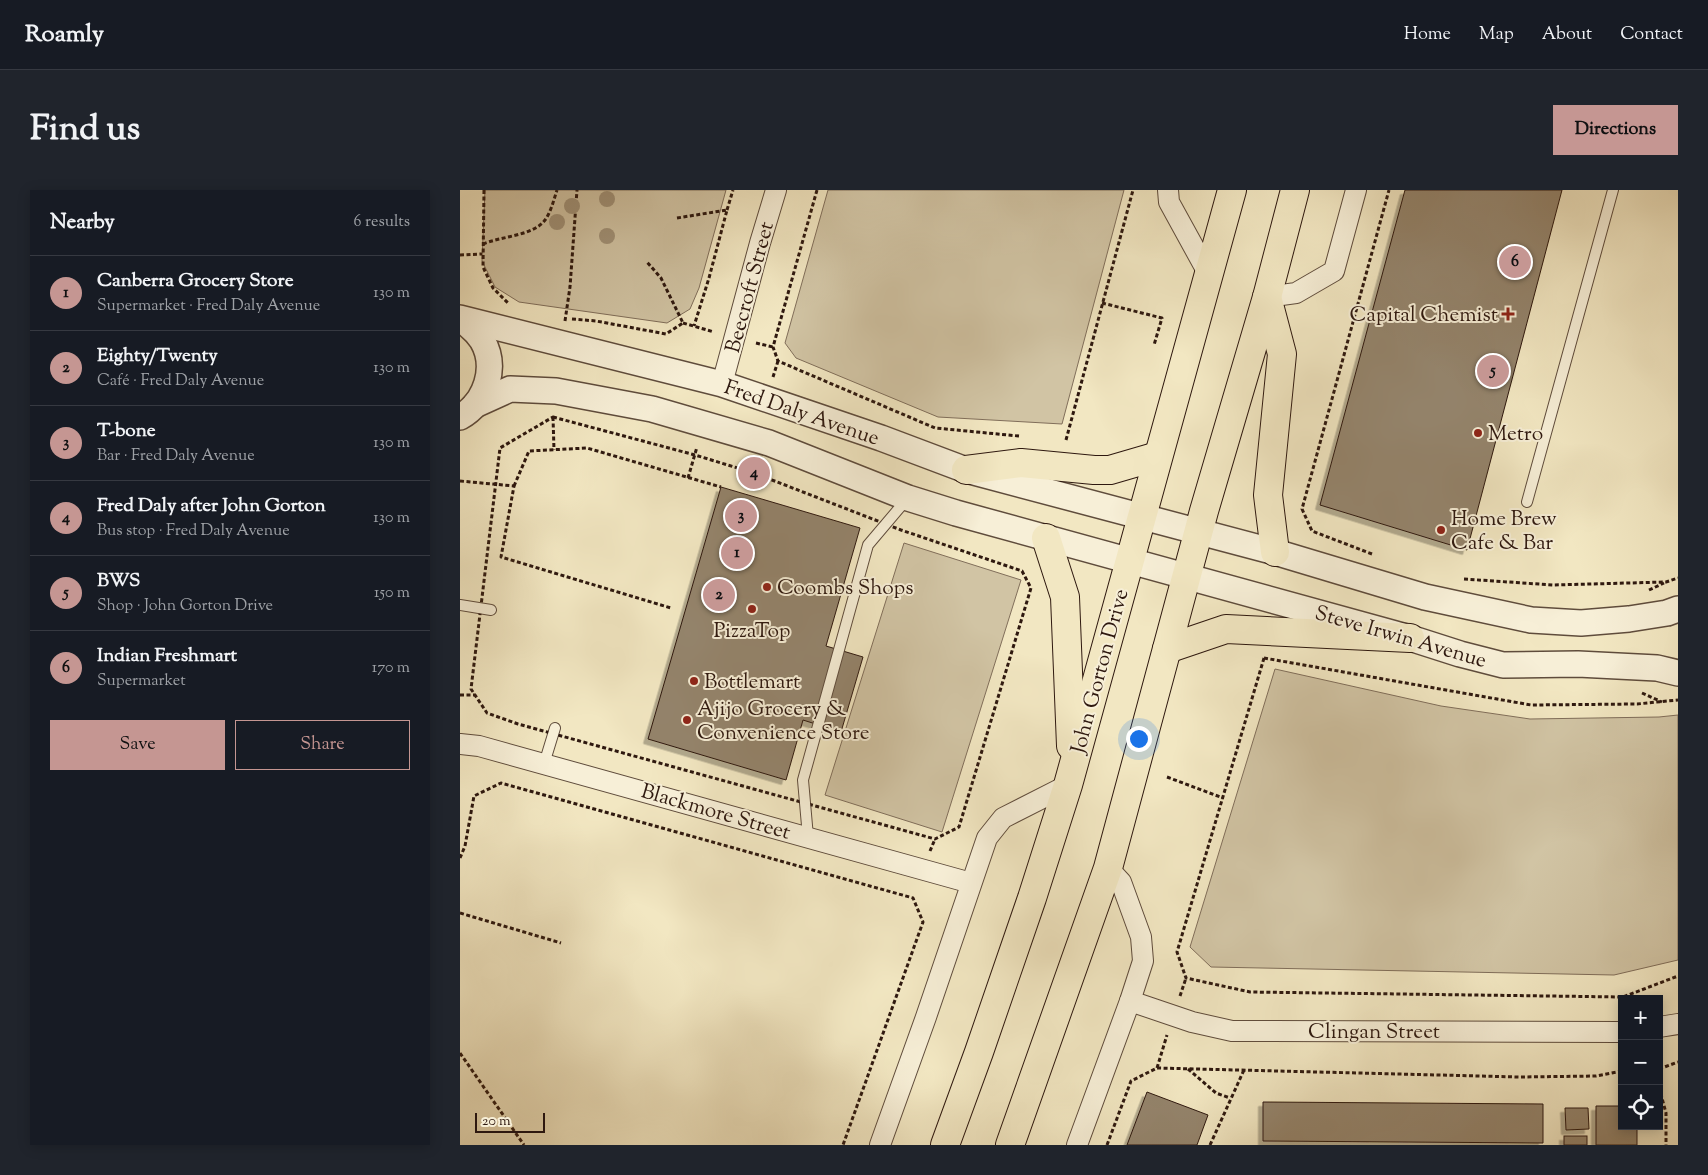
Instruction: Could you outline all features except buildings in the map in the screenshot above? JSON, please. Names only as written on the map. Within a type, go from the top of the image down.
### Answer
[{"type":"main road","name":"John Gorton Drive","points":[[945,1145],[1032,898],[1070,779],[1232,190]]},
{"type":"main road","points":[[1010,1145],[1108,868],[1199,532],[1296,190]]},
{"type":"main road","points":[[1267,297],[1282,354],[1268,495],[1275,552]]},
{"type":"main road","points":[[966,470],[1020,463],[1110,470],[1158,456]]},
{"type":"main road","points":[[1046,538],[1065,597],[1070,779]]},
{"type":"main road","points":[[1168,649],[1226,629],[1410,638]]},
{"type":"street","name":"Beecroft Street","points":[[722,384],[776,190]]},
{"type":"street","points":[[1168,190],[1169,202],[1208,273]]},
{"type":"street","points":[[1267,297],[1296,293],[1334,272],[1356,190]]},
{"type":"street","name":"Fred Daly Avenue","points":[[460,318],[722,384],[881,438],[966,470],[1142,517]]},
{"type":"street","name":"Fred Daly Avenue","points":[[460,318],[483,341],[488,358],[489,375],[485,391],[464,417]]},
{"type":"street","name":"Fred Daly Avenue","points":[[464,417],[510,389],[556,391],[652,410],[769,443],[908,498],[1129,561]]},
{"type":"street","name":"Steve Irwin Avenue","points":[[1142,517],[1275,552],[1425,597],[1531,620],[1581,623],[1629,619],[1673,611]]},
{"type":"street","name":"Steve Irwin Avenue","points":[[1129,561],[1410,638],[1460,654],[1503,664],[1578,664],[1657,668],[1674,672]]},
{"type":"street","name":"Blackmore Street","points":[[460,744],[479,746],[971,883]]},
{"type":"street","points":[[880,1145],[987,838],[1003,818],[1070,779]]},
{"type":"street","points":[[1077,1145],[1143,961],[1140,936],[1121,882],[1108,868]]},
{"type":"street","name":"Clingan Street","points":[[1130,1001],[1192,1022],[1232,1031],[1618,1032]]},
{"type":"street","points":[[1663,1026],[1678,1024]]},
{"type":"lane","points":[[1527,502],[1613,190]]},
{"type":"lane","points":[[808,837],[803,780],[868,545],[908,498]]},
{"type":"lane","points":[[460,605],[486,609]]},
{"type":"lane","points":[[544,764],[555,731]]},
{"type":"path","points":[[484,190],[483,267],[493,288],[507,303],[515,307]]},
{"type":"path","points":[[483,244],[494,239],[534,230],[546,219],[557,190]]},
{"type":"path","points":[[565,319],[570,287],[577,190]]},
{"type":"path","points":[[694,326],[733,190]]},
{"type":"path","points":[[817,190],[773,347],[778,361],[935,428],[1028,437]]},
{"type":"path","points":[[1066,440],[1133,190]]},
{"type":"path","points":[[1372,554],[1312,531],[1302,510],[1389,190]]},
{"type":"path","points":[[677,218],[727,210]]},
{"type":"path","points":[[460,255],[482,254]]},
{"type":"path","points":[[647,262],[661,278],[683,323]]},
{"type":"path","points":[[1102,303],[1162,318],[1154,345]]},
{"type":"path","points":[[557,318],[596,321],[666,334],[683,323],[716,333]]},
{"type":"path","points":[[552,418],[554,450]]},
{"type":"path","points":[[552,418],[695,455],[754,474],[886,524],[1022,571],[1031,588],[959,827],[934,839],[555,731],[518,724],[487,714],[471,689],[486,609],[500,448],[552,418]]},
{"type":"path","points":[[672,608],[501,557],[514,486],[529,451],[587,448],[721,487]]},
{"type":"path","points":[[460,481],[514,486]]},
{"type":"path","points":[[1463,579],[1553,585],[1666,582],[1678,578]]},
{"type":"path","points":[[1666,582],[1673,611]]},
{"type":"path","points":[[1255,657],[1531,705],[1637,704],[1678,700]]},
{"type":"path","points":[[1264,658],[1177,952],[1186,978],[1250,992],[1623,997],[1678,976]]},
{"type":"path","points":[[1672,701],[1674,672]]},
{"type":"path","points":[[460,695],[475,695]]},
{"type":"path","points":[[1167,778],[1223,798]]},
{"type":"path","points":[[460,858],[465,846],[474,796],[501,783],[913,898],[923,922],[844,1145]]},
{"type":"path","points":[[460,913],[561,943]]},
{"type":"path","points":[[460,1053],[524,1145]]},
{"type":"path","points":[[1663,1068],[1678,1062]]},
{"type":"path","points":[[1107,1145],[1131,1081],[1156,1068],[1519,1077],[1596,1076],[1618,1072]]},
{"type":"path","points":[[1188,1069],[1216,1093],[1230,1098]]},
{"type":"path","points":[[1210,1145],[1244,1070]]},
{"type":"path","points":[[1663,1102],[1666,1113],[1666,1145]]},
{"type":"shaded area","points":[[485,190],[726,190],[699,288],[690,309],[667,323],[519,302],[495,287],[482,261]]},
{"type":"shaded area","points":[[828,190],[1124,190],[1062,424],[938,417],[796,358],[785,343]]},
{"type":"shaded area","points":[[904,543],[1021,580],[942,832],[825,795]]},
{"type":"shaded area","points":[[1275,669],[1441,706],[1530,719],[1678,715],[1678,960],[1614,975],[1211,967],[1190,947]]},
{"type":"place","name":"Indian Freshmart","points":[[1515,262]]},
{"type":"place","name":"Capital Chemist","points":[[1508,314]]},
{"type":"place","name":"BWS","points":[[1493,371]]},
{"type":"place","name":"Metro","points":[[1478,433]]},
{"type":"place","name":"Fred Daly after John Gorton","points":[[754,473]]},
{"type":"place","name":"T-bone","points":[[741,516]]},
{"type":"place","name":"Home Brew Cafe & Bar","points":[[1441,530]]},
{"type":"place","name":"Canberra Grocery Store","points":[[737,553]]},
{"type":"place","name":"Coombs Shops","points":[[767,587]]},
{"type":"place","name":"Eighty/Twenty","points":[[719,595]]},
{"type":"place","name":"PizzaTop","points":[[752,609]]},
{"type":"place","name":"Bottlemart","points":[[694,681]]},
{"type":"place","name":"Ajijo Grocery & Convenience Store","points":[[687,720]]}]
